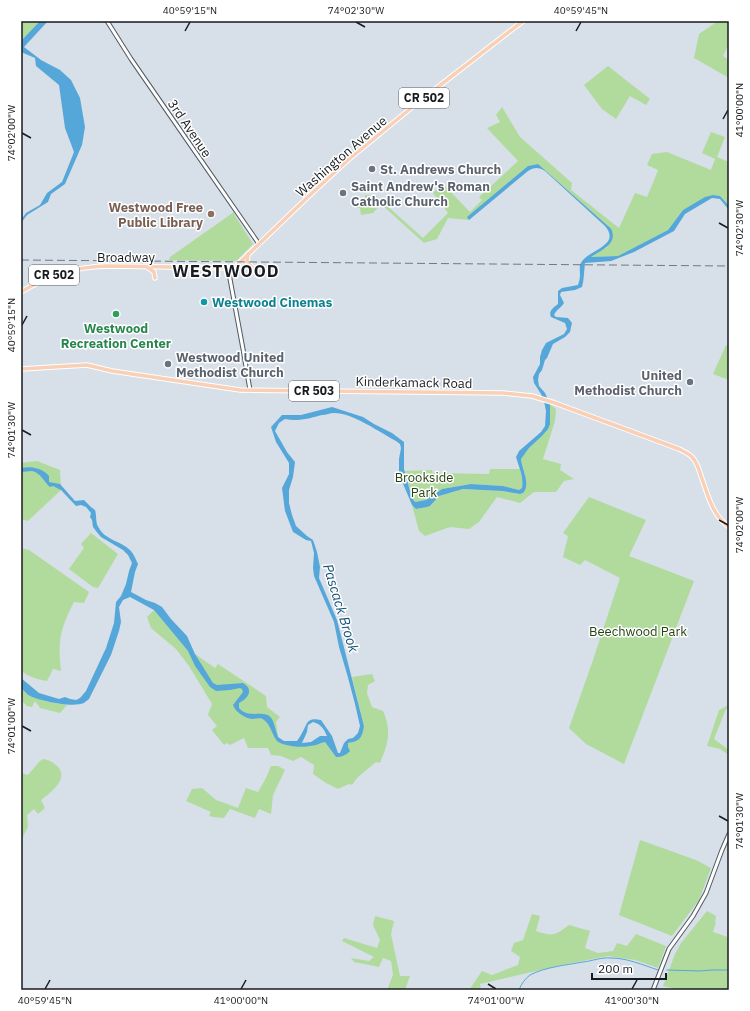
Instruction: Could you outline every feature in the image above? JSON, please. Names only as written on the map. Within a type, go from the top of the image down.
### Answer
[{"type":"main road","name":"3rd Avenue","points":[[107,21],[259,244]]},
{"type":"main road","name":"Washington Avenue","points":[[234,268],[348,160],[416,104],[523,21]]},
{"type":"main road","points":[[248,254],[248,262],[253,268]]},
{"type":"main road","name":"Broadway","points":[[21,292],[56,274],[89,267],[234,268]]},
{"type":"main road","points":[[146,267],[154,272],[155,278]]},
{"type":"main road","points":[[234,268],[230,273],[230,279],[250,390]]},
{"type":"main road","name":"Kinderkamack Road","points":[[21,369],[87,365],[112,371],[237,390],[503,393],[522,395],[550,401],[679,448],[687,453],[695,461],[710,503],[715,512],[722,522],[729,527]]},
{"type":"main road","points":[[653,990],[669,949],[696,912],[706,893],[729,834]]},
{"type":"green space","points":[[21,21],[40,21],[21,41]]},
{"type":"green space","points":[[718,21],[729,21],[729,44],[723,56],[729,60],[729,78],[694,58],[699,34]]},
{"type":"green space","points":[[608,66],[650,99],[646,105],[630,96],[616,119],[602,109],[584,85]]},
{"type":"green space","points":[[502,107],[520,137],[572,183],[571,190],[619,228],[635,193],[647,197],[658,170],[647,165],[652,154],[667,152],[711,170],[715,159],[702,153],[711,132],[725,137],[717,157],[729,162],[729,206],[720,196],[713,195],[683,210],[668,230],[618,256],[590,257],[607,247],[612,231],[538,164],[528,166],[468,217],[469,220],[448,218],[437,239],[424,243],[381,204],[373,213],[361,215],[360,208],[350,206],[365,200],[365,195],[376,196],[423,238],[448,213],[433,193],[442,183],[470,212],[482,200],[479,197],[518,161],[487,128],[500,122],[496,115]]},
{"type":"green space","points":[[234,212],[253,244],[236,261],[169,260],[170,257]]},
{"type":"green space","points":[[726,345],[729,347],[729,380],[713,374]]},
{"type":"green space","points":[[550,404],[556,409],[555,421],[543,459],[561,464],[560,470],[574,479],[564,481],[556,492],[534,492],[520,503],[497,497],[479,522],[469,529],[450,527],[425,536],[419,531],[412,505],[417,509],[430,506],[439,496],[463,489],[523,493],[525,475],[521,459],[529,448],[542,436],[550,417]]},
{"type":"green space","points":[[37,461],[60,470],[61,490],[28,521],[21,519],[21,463]]},
{"type":"green space","name":"Brookside Park","points":[[490,469],[520,469],[523,484],[522,488],[519,490],[503,486],[471,484],[442,489],[426,500],[415,502],[412,498],[405,471],[432,470],[433,473],[489,474]]},
{"type":"green space","name":"Beechwood Park","points":[[589,497],[646,520],[629,556],[694,581],[624,764],[586,744],[569,728],[620,578],[585,560],[580,565],[563,557],[568,536],[563,533]]},
{"type":"green space","points":[[91,533],[118,554],[98,588],[93,587],[69,569],[84,548],[81,544]]},
{"type":"green space","points":[[21,548],[29,550],[89,592],[84,603],[74,602],[69,611],[63,626],[61,637],[61,671],[53,669],[47,681],[30,676],[21,670]]},
{"type":"green space","points":[[154,610],[188,651],[215,668],[218,664],[266,696],[267,707],[280,717],[276,722],[279,742],[310,746],[325,742],[336,757],[348,747],[348,743],[350,743],[364,726],[352,677],[372,674],[375,681],[368,685],[367,693],[372,707],[383,711],[386,718],[388,731],[387,743],[380,763],[376,762],[357,778],[352,785],[349,784],[338,789],[313,774],[314,765],[301,757],[293,761],[281,756],[271,755],[268,748],[248,748],[244,738],[230,745],[227,743],[224,745],[212,730],[217,726],[208,715],[212,704],[189,666],[176,649],[151,628],[147,617]]},
{"type":"green space","points":[[21,688],[28,695],[48,702],[67,705],[60,713],[40,708],[35,701],[32,707],[27,706],[21,700]]},
{"type":"green space","points":[[729,705],[729,708],[726,709],[714,739],[729,750],[729,755],[720,749],[707,746],[719,710]]},
{"type":"green space","points":[[43,759],[58,767],[61,772],[60,781],[49,794],[41,800],[45,808],[38,814],[34,809],[27,815],[28,827],[21,840],[21,773],[28,775]]},
{"type":"green space","points":[[271,766],[278,766],[285,770],[273,795],[271,814],[259,809],[255,818],[230,809],[224,818],[213,817],[209,816],[211,812],[186,801],[192,789],[202,788],[216,800],[238,808],[246,788],[258,792]]},
{"type":"green space","points":[[640,840],[696,860],[711,868],[699,900],[672,936],[619,915]]},
{"type":"green space","points":[[707,911],[716,916],[716,923],[713,932],[728,937],[729,936],[729,990],[680,990],[663,986],[675,954],[681,943]]},
{"type":"green space","points":[[532,914],[540,916],[536,931],[542,933],[554,934],[569,925],[590,931],[585,948],[598,953],[613,951],[617,943],[627,946],[636,934],[666,946],[658,968],[635,960],[608,956],[480,984],[481,990],[469,990],[482,971],[492,975],[518,965],[520,957],[511,951],[514,943],[523,940]]},
{"type":"green space","points":[[375,916],[394,921],[391,934],[400,976],[410,976],[405,990],[387,990],[393,975],[391,961],[383,958],[379,967],[354,962],[351,958],[369,961],[374,957],[342,941],[344,938],[377,948],[380,940],[373,925]]},
{"type":"water","points":[[40,21],[48,21],[24,47],[41,60],[60,70],[71,80],[80,98],[85,127],[82,145],[65,184],[51,194],[48,202],[27,215],[21,223],[21,220],[26,213],[40,205],[47,193],[62,182],[74,152],[65,128],[59,85],[36,66],[35,58],[21,52],[21,41]]},
{"type":"water","points":[[538,164],[612,230],[613,236],[610,244],[591,257],[618,256],[668,230],[683,210],[705,197],[713,195],[720,196],[729,206],[729,210],[720,199],[712,198],[685,214],[674,231],[634,252],[611,261],[585,263],[582,287],[575,290],[561,292],[560,295],[564,303],[554,315],[556,317],[568,318],[572,323],[570,332],[565,337],[553,344],[539,374],[539,386],[545,393],[550,404],[550,424],[548,429],[529,448],[521,459],[526,481],[523,493],[463,489],[439,496],[430,506],[416,509],[412,505],[401,479],[399,459],[401,448],[400,444],[396,441],[357,419],[341,414],[332,413],[299,420],[285,419],[279,423],[275,431],[287,452],[295,462],[289,490],[289,503],[292,515],[296,526],[313,540],[320,567],[319,578],[337,620],[364,726],[360,738],[348,743],[350,751],[344,756],[336,757],[325,742],[314,746],[303,747],[288,745],[277,741],[264,720],[246,717],[234,708],[233,705],[243,692],[242,689],[216,691],[210,687],[195,666],[188,651],[154,610],[130,597],[123,600],[119,607],[121,622],[119,631],[111,655],[89,699],[84,703],[72,705],[47,701],[28,695],[21,688],[21,678],[39,693],[59,699],[65,697],[76,700],[86,691],[106,648],[114,623],[116,602],[121,596],[126,584],[132,563],[128,555],[123,550],[101,537],[96,531],[90,517],[91,513],[86,507],[81,505],[76,506],[61,490],[53,486],[50,487],[35,472],[21,472],[21,468],[29,467],[40,469],[49,476],[49,482],[60,484],[75,501],[84,500],[95,510],[97,524],[102,532],[109,538],[126,547],[134,555],[138,564],[131,592],[162,607],[187,636],[195,654],[213,683],[217,685],[243,683],[247,686],[249,691],[247,697],[239,703],[239,708],[241,710],[248,713],[264,714],[271,717],[278,737],[284,741],[297,741],[308,721],[313,719],[321,720],[332,736],[338,753],[340,753],[344,743],[358,733],[360,726],[339,647],[334,622],[314,576],[314,553],[311,541],[306,540],[293,532],[285,511],[282,488],[289,474],[289,463],[276,442],[271,427],[282,415],[301,415],[332,407],[363,417],[392,433],[404,442],[404,469],[412,498],[415,502],[426,500],[442,489],[471,484],[503,486],[519,490],[522,488],[522,476],[516,457],[519,451],[541,432],[545,426],[546,411],[544,401],[534,383],[533,377],[540,364],[542,350],[546,343],[564,334],[567,329],[565,323],[551,317],[550,313],[558,304],[558,291],[562,288],[578,285],[580,267],[584,258],[602,247],[609,238],[609,233],[605,226],[545,171],[539,168],[534,168],[528,171],[469,220],[467,217],[528,166]],"holes":[[[313,722],[322,727],[327,736],[320,736],[311,742],[302,743],[307,732],[308,725]]]},
{"type":"waterway","points":[[519,990],[526,978],[536,972],[601,959],[623,959],[658,970]]},
{"type":"waterway","points":[[667,970],[729,970]]},
{"type":"railway","points":[[21,260],[729,266]]},
{"type":"place","name":"St. Andrews Church","points":[[372,169]]},
{"type":"place","name":"Saint Andrew's Roman Catholic Church","points":[[343,193]]},
{"type":"place","name":"Westwood Free Public Library","points":[[211,214]]},
{"type":"place","name":"Westwood Cinemas","points":[[204,302]]},
{"type":"place","name":"Westwood Recreation Center","points":[[116,314]]},
{"type":"place","name":"Westwood United Methodist Church","points":[[168,364]]},
{"type":"place","name":"United Methodist Church","points":[[690,382]]},
{"type":"district","name":"WESTWOOD","points":[[226,271]]},
{"type":"water label","name":"Pascack Brook","points":[[341,608]]}]
